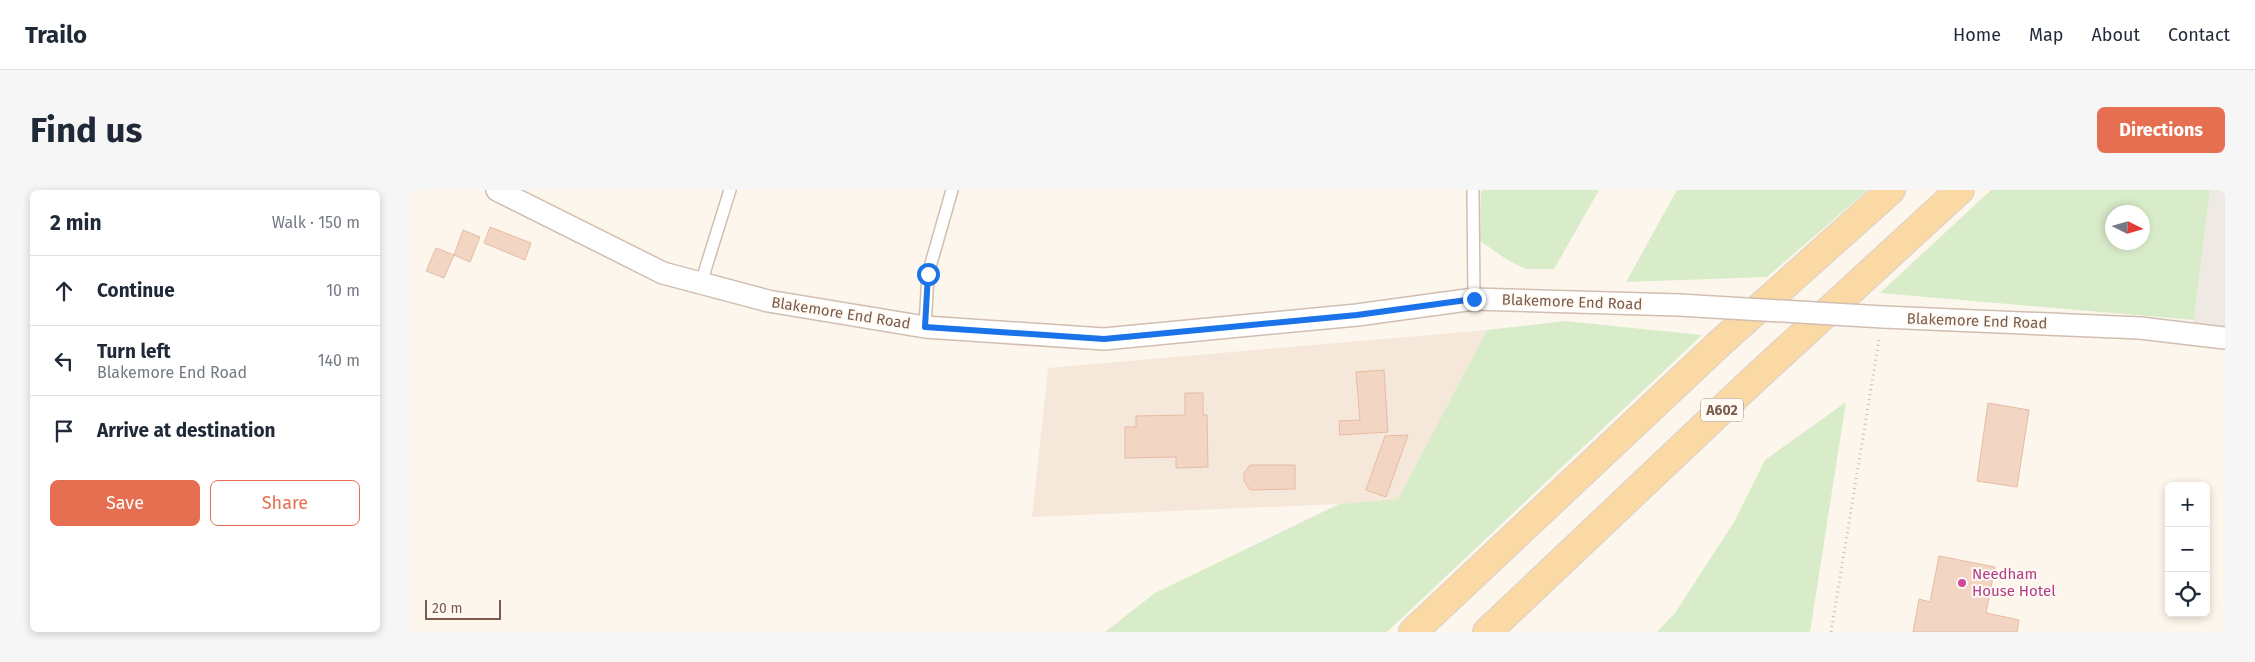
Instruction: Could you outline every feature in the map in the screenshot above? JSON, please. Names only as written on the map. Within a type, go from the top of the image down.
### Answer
[{"type":"main road","points":[[1413,632],[1720,343],[1891,190]]},
{"type":"main road","name":"A602","points":[[1487,632],[1742,391],[1960,190]]},
{"type":"street","name":"Blakemore End Road","points":[[496,190],[662,273],[768,301],[925,327],[1104,339],[1357,315],[1474,299],[1679,305],[1883,317],[2140,328],[2225,338]]},
{"type":"lane","points":[[701,283],[730,190]]},
{"type":"lane","points":[[925,327],[928,274],[952,190]]},
{"type":"lane","points":[[1473,190],[1474,299]]},
{"type":"path","points":[[1831,632],[1883,317]]},
{"type":"shaded area","points":[[2210,190],[2225,190],[2225,331],[2193,328]]},
{"type":"shaded area","points":[[1487,330],[1398,499],[1339,504],[1032,517],[1048,368]]},
{"type":"green space","points":[[1481,190],[1599,190],[1554,269],[1526,269],[1509,261],[1480,241]]},
{"type":"green space","points":[[1677,190],[1868,190],[1767,277],[1626,282]]},
{"type":"green space","points":[[1991,190],[2210,190],[2194,320],[1880,293]]},
{"type":"green space","points":[[1565,321],[1702,335],[1387,632],[1105,632],[1155,593],[1339,504],[1398,499],[1487,330]]},
{"type":"green space","points":[[1846,402],[1810,632],[1657,632],[1675,613],[1734,522],[1765,460]]},
{"type":"building","points":[[490,227],[531,243],[525,260],[484,243]]},
{"type":"building","points":[[463,230],[480,237],[470,262],[454,255]]},
{"type":"building","points":[[436,248],[454,255],[444,278],[426,271]]},
{"type":"building","points":[[1384,370],[1388,432],[1340,435],[1339,421],[1360,420],[1356,372]]},
{"type":"building","points":[[1185,393],[1203,393],[1203,415],[1207,415],[1208,467],[1176,468],[1176,457],[1125,458],[1125,427],[1136,427],[1136,416],[1185,415]]},
{"type":"building","points":[[1988,403],[2029,410],[2017,487],[1977,481]]},
{"type":"building","points":[[1408,435],[1386,497],[1366,490],[1385,436]]},
{"type":"building","points":[[1250,465],[1295,465],[1295,489],[1250,490],[1244,481],[1244,473]]},
{"type":"building","name":"Needham House Hotel","points":[[1939,556],[1995,567],[1986,613],[2019,620],[2017,632],[1913,632],[1919,599],[1930,602]]},
{"type":"place","name":"Needham House Hotel","points":[[1962,583]]},
{"type":"route","points":[[928,274],[925,327],[1104,339],[1357,315],[1474,299]]}]
